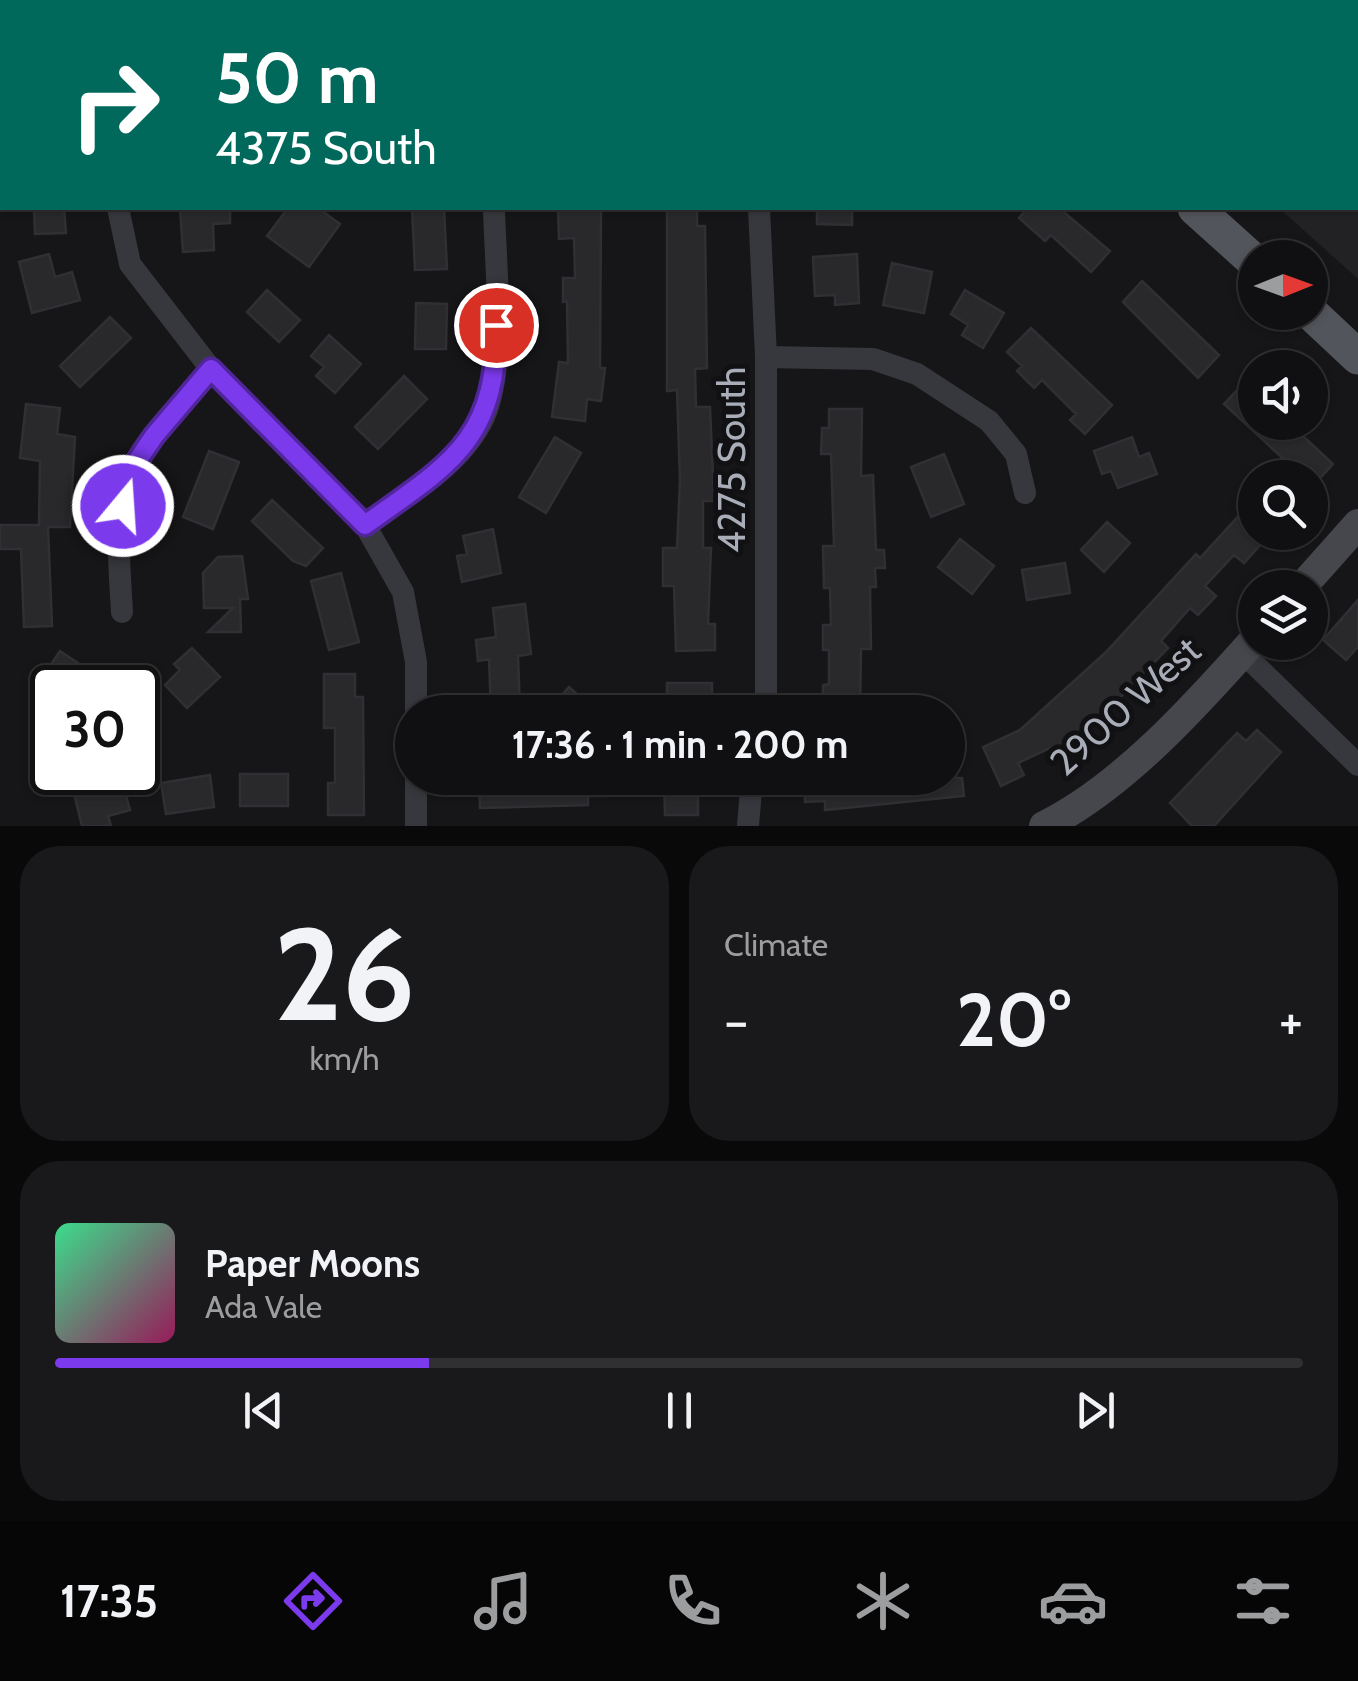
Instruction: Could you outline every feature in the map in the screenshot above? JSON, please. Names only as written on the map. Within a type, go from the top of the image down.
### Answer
[{"type":"main road","points":[[1197,210],[1238,247]]},
{"type":"main road","points":[[1328,328],[1358,356]]},
{"type":"street","points":[[118,210],[130,264],[211,369],[365,525],[404,592],[416,662],[416,695]]},
{"type":"street","points":[[365,525],[441,470],[482,423],[497,364],[494,210]]},
{"type":"street","name":"4275 South","points":[[759,210],[766,357],[766,695]]},
{"type":"street","points":[[766,357],[873,359],[917,374],[989,422],[1016,454],[1025,493]]},
{"type":"street","points":[[122,612],[118,536],[127,476],[154,436],[211,369]]},
{"type":"street","points":[[1317,570],[1358,524]]},
{"type":"street","name":"2900 West","points":[[1044,826],[1112,780],[1184,716],[1238,658]]},
{"type":"street","points":[[1262,660],[1358,765]]},
{"type":"street","points":[[416,795],[416,826]]},
{"type":"street","points":[[748,826],[750,795]]},
{"type":"shaded area","points":[[1281,210],[1358,210],[1358,279],[1328,252],[1328,240],[1315,240]]},
{"type":"building","points":[[34,210],[64,210],[66,233],[35,234]]},
{"type":"building","points":[[180,210],[230,210],[230,223],[213,224],[214,250],[183,252]]},
{"type":"building","points":[[286,210],[321,210],[340,224],[309,267],[267,236]]},
{"type":"building","points":[[412,210],[444,210],[447,269],[415,270]]},
{"type":"building","points":[[558,210],[601,210],[600,368],[605,368],[601,401],[587,399],[585,421],[552,417],[559,362],[568,363],[563,278],[575,278],[574,238],[559,239]]},
{"type":"building","points":[[667,210],[697,210],[697,226],[705,226],[707,368],[695,369],[696,407],[710,407],[714,501],[703,501],[703,548],[711,548],[708,624],[715,624],[715,650],[676,651],[674,586],[663,586],[663,548],[677,548],[680,481],[677,390],[667,391]]},
{"type":"building","points":[[817,210],[852,210],[852,225],[817,224]]},
{"type":"building","points":[[1026,210],[1061,210],[1110,251],[1091,272],[1051,235],[1045,241],[1019,218]]},
{"type":"building","points":[[49,254],[55,277],[72,272],[80,300],[32,313],[19,262]]},
{"type":"building","points":[[857,254],[859,303],[835,305],[835,295],[815,296],[813,257]]},
{"type":"building","points":[[892,263],[932,272],[924,313],[883,305]]},
{"type":"building","points":[[1142,281],[1219,355],[1198,378],[1123,302]]},
{"type":"building","points":[[267,290],[300,320],[279,342],[247,312]]},
{"type":"building","points":[[965,290],[1004,313],[983,348],[962,335],[968,325],[951,314]]},
{"type":"building","points":[[416,303],[447,304],[446,349],[415,349]]},
{"type":"building","points":[[110,317],[131,338],[80,387],[60,366]]},
{"type":"building","points":[[1031,328],[1112,405],[1085,434],[1070,420],[1076,414],[1042,380],[1034,388],[1017,371],[1022,366],[1007,352]]},
{"type":"building","points":[[329,335],[361,364],[335,393],[316,376],[324,367],[311,356]]},
{"type":"building","points":[[404,376],[427,399],[378,449],[355,427]]},
{"type":"building","points":[[1238,389],[1238,417],[1224,404]]},
{"type":"building","points":[[26,404],[60,408],[57,434],[75,437],[70,527],[48,527],[52,626],[24,627],[21,549],[0,549],[0,525],[39,525],[40,461],[20,458]]},
{"type":"building","points":[[829,409],[862,409],[861,476],[873,475],[876,550],[884,550],[885,568],[875,568],[876,587],[870,587],[871,649],[861,649],[860,695],[823,695],[823,685],[829,684],[829,650],[823,650],[823,625],[831,625],[830,588],[824,588],[823,546],[834,546],[831,454],[821,454],[822,428],[829,428]]},
{"type":"building","points":[[555,437],[581,453],[546,513],[519,497]]},
{"type":"building","points":[[1132,437],[1139,457],[1149,453],[1157,474],[1118,488],[1111,471],[1102,474],[1094,451]]},
{"type":"building","points":[[1263,440],[1307,440],[1333,464],[1328,470],[1328,460],[1285,460]]},
{"type":"building","points":[[209,451],[239,462],[213,529],[183,517]]},
{"type":"building","points":[[944,454],[964,504],[931,517],[911,467]]},
{"type":"building","points":[[272,500],[323,548],[306,566],[293,561],[252,521]]},
{"type":"building","points":[[1238,516],[1238,550],[1256,550],[1244,563],[1234,555],[1205,586],[1216,596],[1198,615],[1190,608],[1161,641],[1168,648],[1082,737],[1077,731],[1056,749],[1054,746],[1018,763],[1024,775],[1001,786],[983,747],[1020,730],[1106,652],[1196,554],[1200,558]]},
{"type":"building","points":[[1107,522],[1130,543],[1104,572],[1081,550]]},
{"type":"building","points":[[493,529],[501,573],[462,582],[457,556],[467,554],[463,536]]},
{"type":"building","points":[[960,539],[994,566],[972,594],[938,567]]},
{"type":"building","points":[[242,556],[248,599],[240,599],[241,632],[208,632],[233,608],[204,608],[203,573],[218,557]]},
{"type":"building","points":[[1065,563],[1070,593],[1027,600],[1022,570]]},
{"type":"building","points":[[341,573],[359,642],[329,650],[311,581]]},
{"type":"building","points":[[1358,600],[1358,647],[1346,660],[1328,644],[1328,634]]},
{"type":"building","points":[[525,604],[531,654],[518,656],[519,695],[490,695],[489,659],[478,661],[476,640],[496,637],[493,608]]},
{"type":"building","points":[[192,648],[220,677],[187,708],[165,685],[180,670],[174,664]]},
{"type":"building","points":[[60,651],[81,665],[51,665]]},
{"type":"building","points":[[324,674],[355,674],[355,697],[363,697],[364,815],[328,815],[328,783],[335,783],[335,728],[324,728]]},
{"type":"building","points":[[667,683],[712,683],[712,695],[667,695]]},
{"type":"building","points":[[569,687],[578,695],[562,695]]},
{"type":"building","points":[[1257,730],[1281,752],[1214,826],[1192,826],[1170,803],[1237,733],[1246,741]]},
{"type":"building","points":[[240,774],[288,774],[288,806],[240,806]]},
{"type":"building","points":[[210,775],[214,807],[166,814],[161,783]]},
{"type":"building","points":[[74,795],[126,795],[130,810],[108,816],[111,826],[82,826]]},
{"type":"building","points":[[480,795],[603,795],[588,796],[588,805],[480,808]]},
{"type":"building","points":[[664,795],[698,795],[698,815],[665,815]]},
{"type":"building","points":[[805,795],[964,796],[825,810],[825,801],[805,802]]},
{"type":"route","points":[[123,506],[127,476],[154,436],[211,369],[365,525],[441,470],[482,423],[497,364],[496,325]]}]
